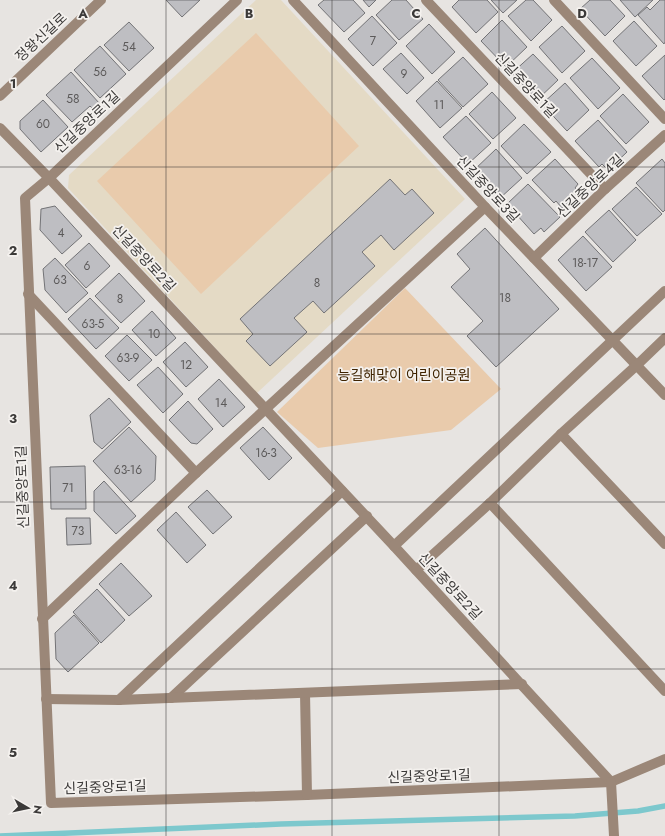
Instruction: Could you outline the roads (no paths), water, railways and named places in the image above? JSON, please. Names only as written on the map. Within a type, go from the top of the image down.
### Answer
[{"type":"street","name":"정왕신길로","points":[[0,95],[101,0]]},
{"type":"street","name":"신길중앙로1길","points":[[237,0],[49,178],[25,198],[51,803],[307,795],[612,782],[665,758]]},
{"type":"street","name":"신길중앙로3길","points":[[293,0],[485,207],[665,395]]},
{"type":"street","name":"신길중앙로1길","points":[[426,0],[605,189]]},
{"type":"street","points":[[554,0],[665,119]]},
{"type":"street","name":"신길중앙로2길","points":[[0,128],[49,178],[266,409],[612,782]]},
{"type":"street","name":"신길중앙로4길","points":[[534,258],[605,189],[665,135]]},
{"type":"street","points":[[42,619],[196,473],[485,207]]},
{"type":"street","points":[[394,546],[665,291]]},
{"type":"street","points":[[28,294],[196,473]]},
{"type":"street","points":[[416,570],[490,504],[561,434],[665,338]]},
{"type":"street","points":[[561,434],[665,544]]},
{"type":"street","points":[[119,700],[342,491]]},
{"type":"street","points":[[490,504],[665,691]]},
{"type":"street","points":[[171,698],[366,516]]},
{"type":"street","points":[[46,699],[119,700],[522,684]]},
{"type":"street","points":[[305,693],[307,795]]},
{"type":"street","points":[[612,782],[614,836]]},
{"type":"waterway","points":[[0,836],[281,824],[575,816],[638,811],[665,806]]},
{"type":"park label","name":"능길해맞이 어린이공원","points":[[404,375]]}]
